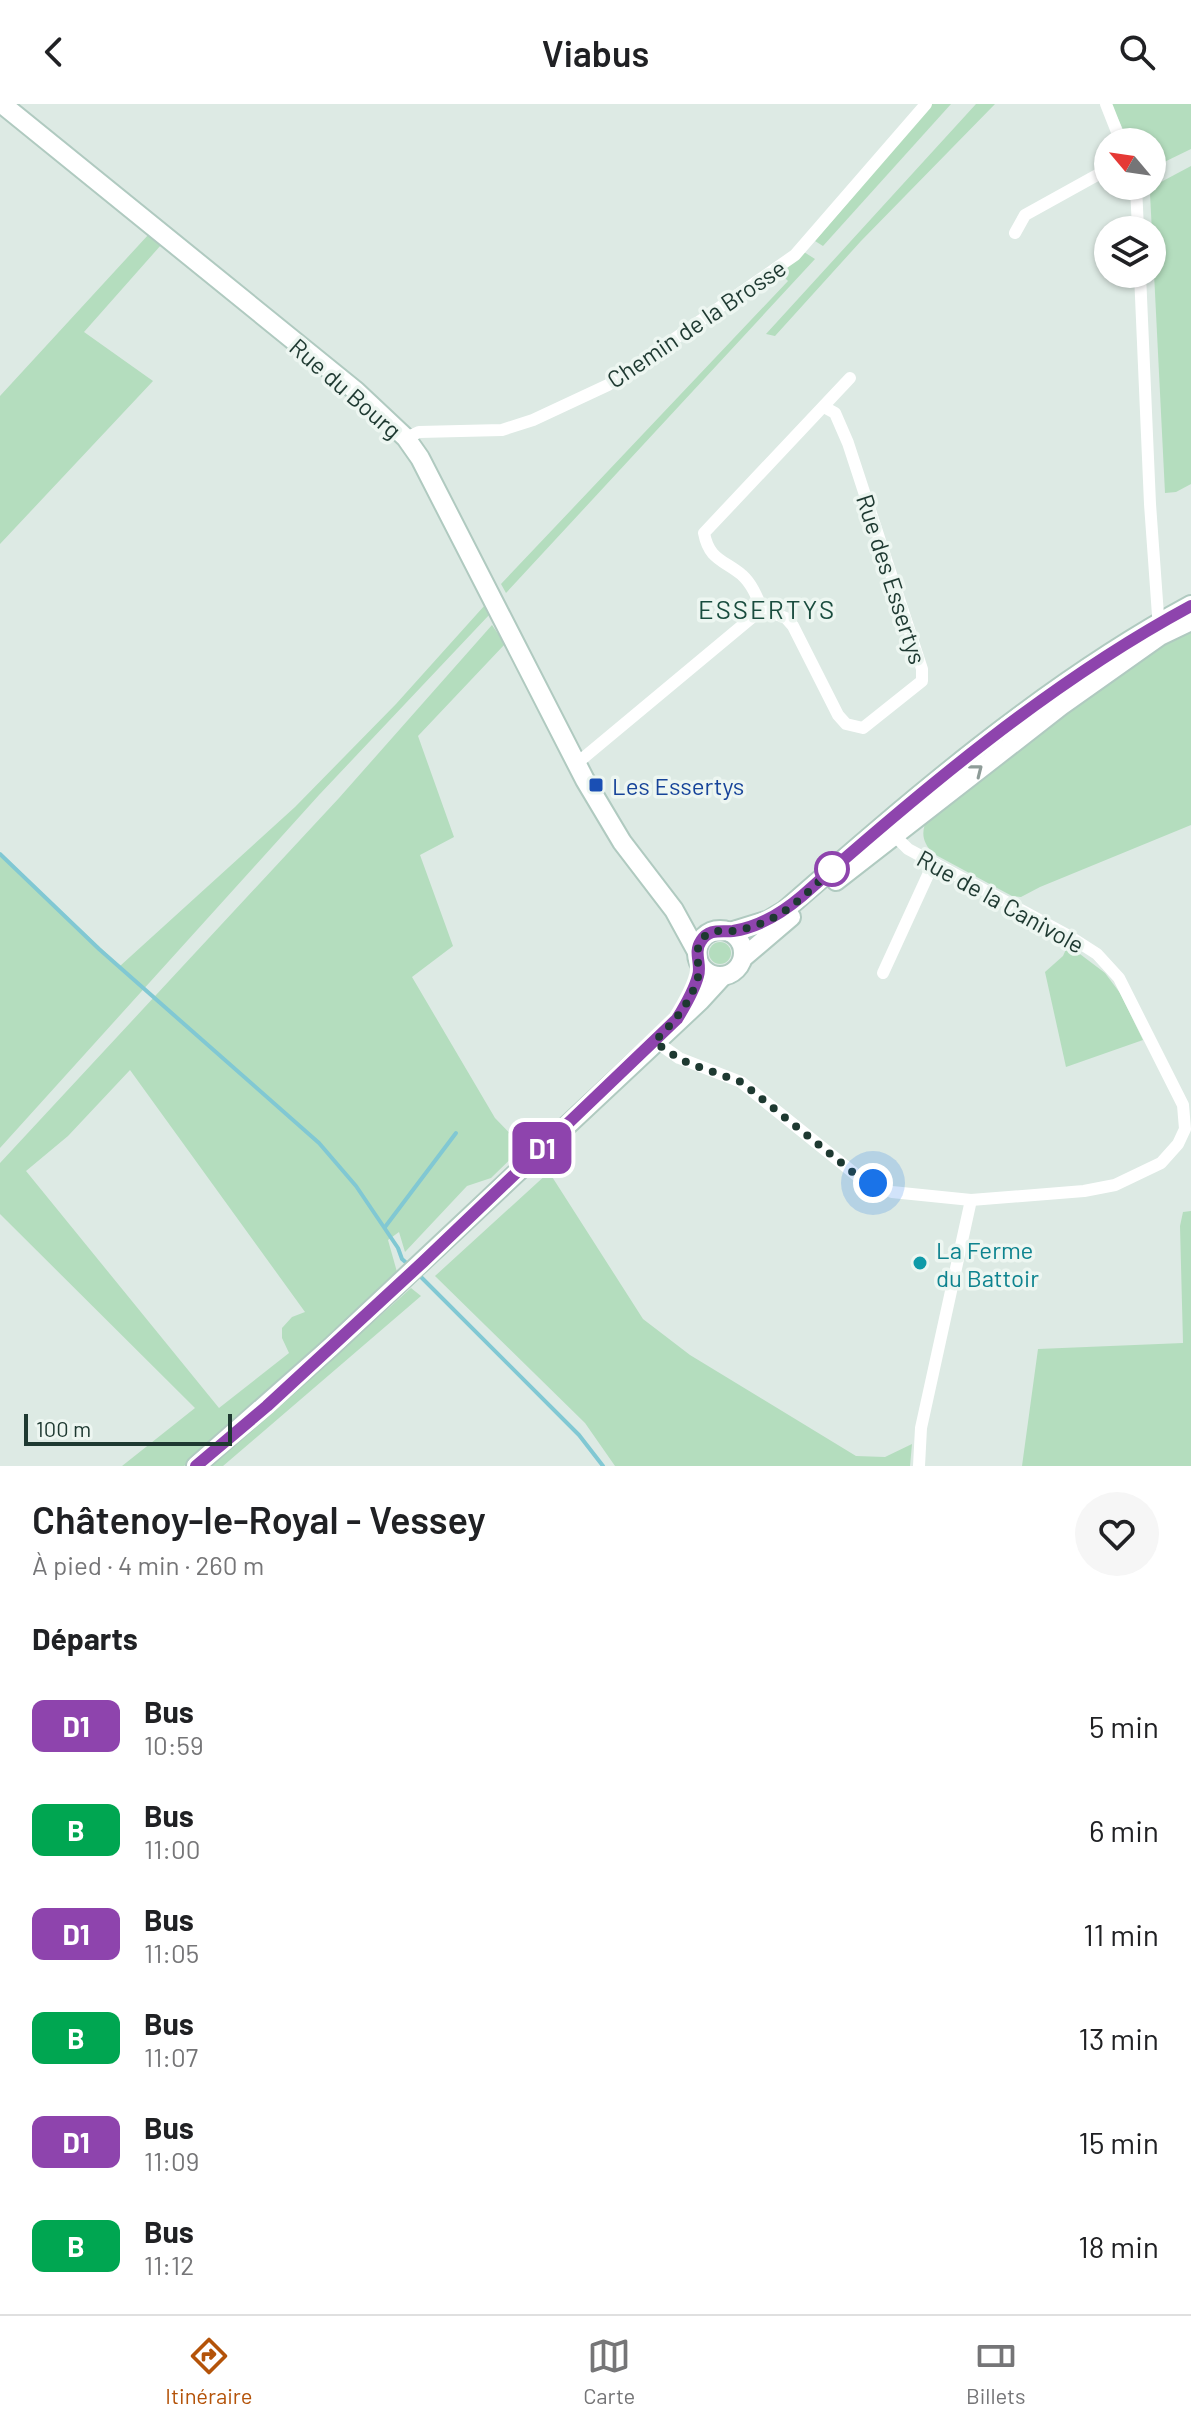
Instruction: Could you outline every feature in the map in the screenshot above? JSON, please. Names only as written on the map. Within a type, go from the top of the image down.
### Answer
[{"type":"main road","name":"Rue du Bourg","points":[[2,104],[356,391],[406,438],[420,458],[576,764],[622,842],[674,910],[699,959]]},
{"type":"main road","points":[[1159,630],[1191,605]]},
{"type":"main road","points":[[196,1466],[267,1406],[423,1262],[722,977],[732,974],[744,957],[973,752],[1124,642],[1191,621]]},
{"type":"main road","points":[[677,1019],[693,991],[700,941],[708,933],[769,920],[889,830]]},
{"type":"main road","name":"Rue du Bourg","points":[[674,910],[725,931]]},
{"type":"main road","points":[[725,931],[742,945],[744,957]]},
{"type":"main road","points":[[699,959],[706,972],[722,977]]},
{"type":"street","name":"Chemin de la Brosse","points":[[406,438],[419,432],[502,430],[533,420],[608,385],[795,255],[926,104]]},
{"type":"street","points":[[1106,104],[1115,128]]},
{"type":"street","points":[[1015,233],[1025,215],[1094,177]]},
{"type":"street","points":[[1141,288],[1159,630]]},
{"type":"street","name":"Rue des Essertys","points":[[824,407],[835,413],[848,443],[922,669],[922,681],[863,728],[846,724],[838,715],[793,626],[786,618],[762,609],[751,586],[742,576],[709,552],[704,533],[850,378]]},
{"type":"street","points":[[576,764],[762,609]]},
{"type":"street","name":"Rue de la Canivole","points":[[655,1041],[679,1058],[741,1082],[860,1178],[892,1192],[971,1200],[1084,1191],[1115,1185],[1161,1163],[1178,1144],[1185,1129],[1183,1105],[1119,978],[1097,954],[1013,903],[933,864],[908,849],[889,830]]},
{"type":"street","points":[[883,973],[933,864]]},
{"type":"street","points":[[919,1466],[921,1428],[971,1200]]},
{"type":"green space","points":[[932,104],[951,104],[823,246],[815,241]]},
{"type":"green space","points":[[976,104],[995,104],[861,241],[775,336],[766,334]]},
{"type":"green space","points":[[1111,104],[1191,104],[1191,149],[1166,161],[1166,128],[1122,128]]},
{"type":"green space","points":[[1191,166],[1191,484],[1176,492],[1165,493],[1155,288],[1166,288],[1166,216],[1151,216],[1150,200],[1166,200],[1166,179]]},
{"type":"green space","points":[[149,234],[161,245],[84,332],[153,381],[0,544],[0,396]]},
{"type":"green space","points":[[804,252],[815,259],[506,593],[501,584],[788,281],[780,273]]},
{"type":"green space","points":[[485,605],[490,614],[319,795],[0,1148],[0,854],[120,966],[295,807],[396,704]]},
{"type":"green space","points":[[492,625],[505,644],[418,736],[454,837],[420,855],[453,946],[412,977],[495,1118],[523,1147],[491,1178],[467,1186],[405,1252],[399,1232],[388,1240],[397,1272],[224,1434],[184,1466],[122,1466],[195,1408],[0,1214],[0,1163],[339,798]],"holes":[[[130,1070],[305,1312],[292,1317],[282,1328],[282,1338],[289,1353],[219,1408],[26,1171],[68,1136]]]},
{"type":"green space","points":[[1191,628],[1191,825],[1021,897],[1012,896],[934,854],[924,836],[928,816],[1129,662]]},
{"type":"green space","points":[[720,942],[728,945],[731,953],[728,961],[720,964],[712,961],[709,953],[712,945]]},
{"type":"green space","points":[[1068,945],[1105,973],[1120,993],[1143,1040],[1066,1067],[1045,972],[1063,956]]},
{"type":"green space","points":[[549,1172],[643,1319],[690,1355],[856,1456],[885,1457],[912,1444],[910,1466],[615,1466],[585,1423],[435,1276]]},
{"type":"green space","points":[[1191,1211],[1191,1466],[1022,1466],[1038,1349],[1183,1343],[1180,1226],[1183,1212]]},
{"type":"green space","points":[[411,1288],[421,1296],[223,1466],[207,1466],[280,1406]]},
{"type":"waterway","points":[[0,854],[99,949],[319,1143],[356,1186],[398,1248],[402,1259],[411,1267]]},
{"type":"waterway","points":[[385,1227],[456,1133]]},
{"type":"waterway","points":[[417,1273],[579,1435],[603,1466]]},
{"type":"bus line","name":"D1","points":[[196,1466],[267,1406],[423,1262],[677,1019],[693,991],[700,966],[697,952],[700,941],[708,933],[746,928],[784,911],[973,752],[1124,642],[1191,606]]},
{"type":"place","name":"Les Essertys","points":[[596,785]]},
{"type":"place","name":"La Ferme du Battoir","points":[[920,1263]]},
{"type":"district","name":"ESSERTYS","points":[[767,608]]},
{"type":"route","points":[[832,869],[836,866],[784,911],[769,920],[730,932],[720,930],[708,933],[700,941],[697,952],[700,966],[693,991],[677,1019],[655,1041],[688,1063],[741,1082],[860,1178],[873,1183]]}]
